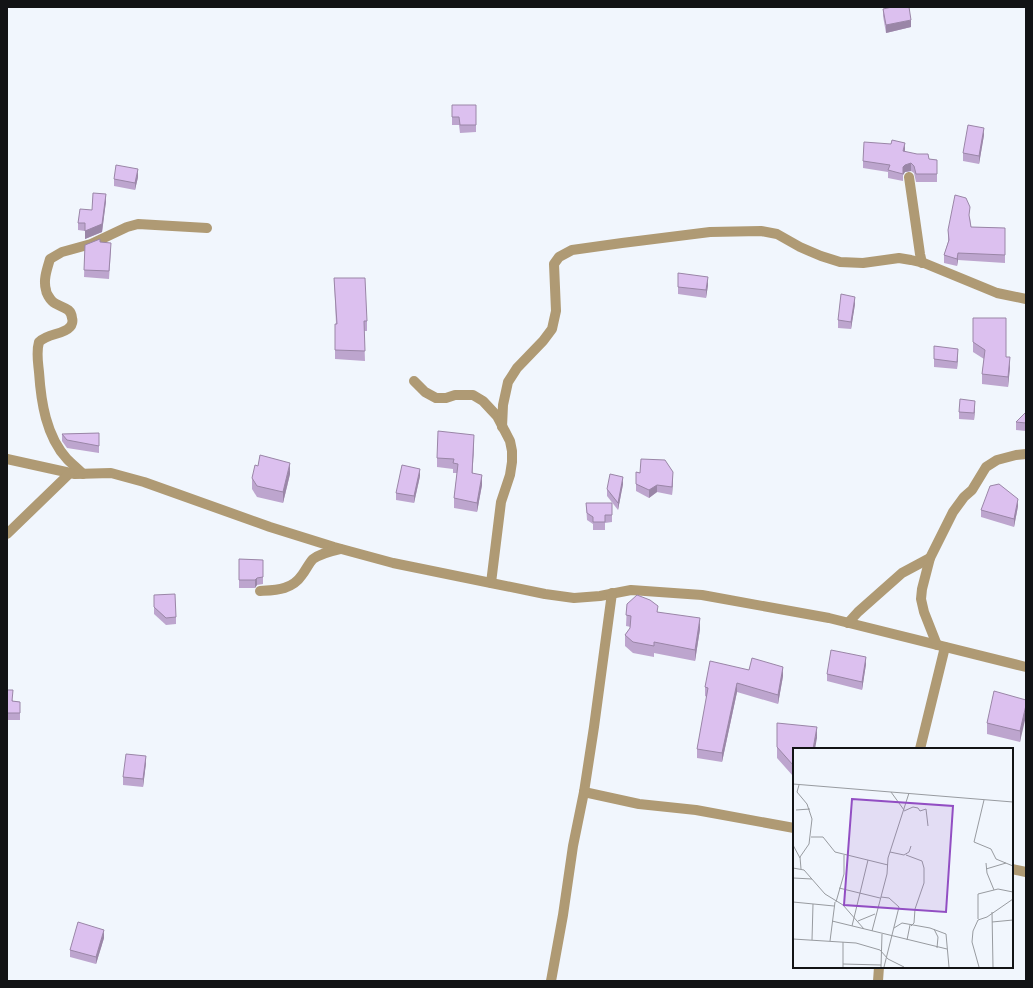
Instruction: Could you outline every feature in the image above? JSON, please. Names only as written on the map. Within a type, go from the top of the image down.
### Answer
[{"type":"street","points":[[909,177],[922,263]]},
{"type":"street","points":[[83,474],[66,458],[55,441],[47,422],[41,393],[37,356],[39,342],[46,336],[66,330],[70,327],[73,319],[72,313],[66,308],[51,301],[46,290],[45,277],[50,259],[62,252],[91,244],[127,227],[138,224],[207,228]]},
{"type":"street","points":[[502,427],[503,405],[508,382],[517,368],[543,341],[552,329],[556,311],[554,264],[559,257],[572,250],[690,234],[761,231],[777,234],[800,247],[840,262],[863,263],[899,258],[922,263],[997,293],[1026,299]]},
{"type":"street","points":[[414,381],[425,392],[436,398],[446,398],[455,395],[474,395],[483,401],[497,416],[510,441],[512,462],[510,475],[501,502],[491,583]]},
{"type":"street","points":[[920,748],[941,646],[924,612],[922,599],[922,589],[930,558],[953,512],[964,497],[972,490],[986,467],[996,460],[1026,454]]},
{"type":"street","points":[[7,459],[70,473],[111,473],[144,482],[270,527],[340,549],[393,563],[545,594],[574,598],[600,596],[631,590],[702,595],[848,623],[1026,667]]},
{"type":"street","points":[[7,534],[70,473]]},
{"type":"street","points":[[260,591],[280,590],[287,588],[299,580],[313,560],[323,554],[340,549]]},
{"type":"street","points":[[848,623],[858,612],[902,573],[930,558]]},
{"type":"street","points":[[551,981],[564,916],[573,846],[584,792],[612,593]]},
{"type":"street","points":[[584,792],[639,804],[696,810],[793,828]]},
{"type":"street","points":[[1013,870],[1026,872]]},
{"type":"street","points":[[878,981],[879,968]]},
{"type":"building","points":[[892,7],[909,7],[911,20],[886,25],[883,9]]},
{"type":"building","points":[[452,105],[476,105],[476,125],[460,125],[459,117],[452,117]]},
{"type":"building","points":[[968,125],[984,128],[979,156],[963,153]]},
{"type":"building","points":[[892,140],[905,143],[903,151],[917,154],[928,154],[929,159],[937,160],[937,174],[916,174],[914,166],[911,163],[903,167],[903,174],[888,170],[890,165],[863,161],[864,142],[891,144]]},
{"type":"building","points":[[116,165],[138,169],[135,183],[114,179]]},
{"type":"building","points":[[93,193],[106,194],[102,224],[85,231],[85,223],[78,223],[80,209],[92,210]]},
{"type":"building","points":[[955,195],[966,198],[970,207],[969,215],[971,227],[1005,228],[1005,255],[958,253],[957,259],[944,255],[949,240],[948,230]]},
{"type":"building","points":[[100,239],[100,242],[111,243],[109,271],[84,270],[85,245]]},
{"type":"building","points":[[678,273],[708,277],[706,290],[678,287]]},
{"type":"building","points":[[334,278],[365,278],[367,321],[364,321],[365,351],[335,350],[335,324],[337,324]]},
{"type":"building","points":[[841,294],[855,297],[851,322],[838,320]]},
{"type":"building","points":[[973,318],[1006,318],[1006,357],[1010,357],[1008,377],[982,374],[985,350],[973,342]]},
{"type":"building","points":[[934,346],[958,349],[957,362],[934,359]]},
{"type":"building","points":[[960,399],[975,401],[974,413],[959,412]]},
{"type":"building","points":[[1026,412],[1026,423],[1016,422]]},
{"type":"building","points":[[438,431],[474,435],[472,473],[482,475],[477,503],[454,498],[458,464],[453,463],[454,459],[437,458]]},
{"type":"building","points":[[99,433],[99,446],[67,440],[62,434]]},
{"type":"building","points":[[260,455],[290,463],[283,492],[257,486],[252,478],[255,465],[258,466]]},
{"type":"building","points":[[641,459],[665,460],[673,472],[672,487],[657,485],[649,490],[636,484],[636,472],[640,473]]},
{"type":"building","points":[[402,465],[420,469],[414,496],[396,493]]},
{"type":"building","points":[[610,474],[623,477],[618,503],[607,489]]},
{"type":"building","points":[[999,484],[1018,499],[1014,519],[981,510],[990,486]]},
{"type":"building","points":[[586,503],[612,503],[612,515],[605,515],[605,522],[593,522],[593,517],[587,513]]},
{"type":"building","points":[[239,559],[263,560],[263,577],[255,580],[239,580]]},
{"type":"building","points":[[175,594],[176,617],[166,618],[154,607],[154,595]]},
{"type":"building","points":[[637,595],[650,600],[658,606],[657,612],[700,618],[695,650],[654,642],[654,646],[633,642],[625,635],[630,628],[631,616],[626,615],[627,604]]},
{"type":"building","points":[[831,650],[866,657],[862,682],[827,674]]},
{"type":"building","points":[[752,658],[783,667],[778,695],[737,683],[722,753],[697,749],[708,688],[705,687],[710,661],[749,670]]},
{"type":"building","points":[[7,690],[13,690],[12,701],[20,702],[20,713],[7,713]]},
{"type":"building","points":[[994,691],[1026,700],[1020,731],[987,723]]},
{"type":"building","points":[[777,723],[817,727],[813,748],[793,748],[793,765],[777,747]]},
{"type":"building","points":[[126,754],[146,756],[143,779],[123,777]]},
{"type":"building","points":[[78,922],[104,930],[96,957],[70,950]]}]
